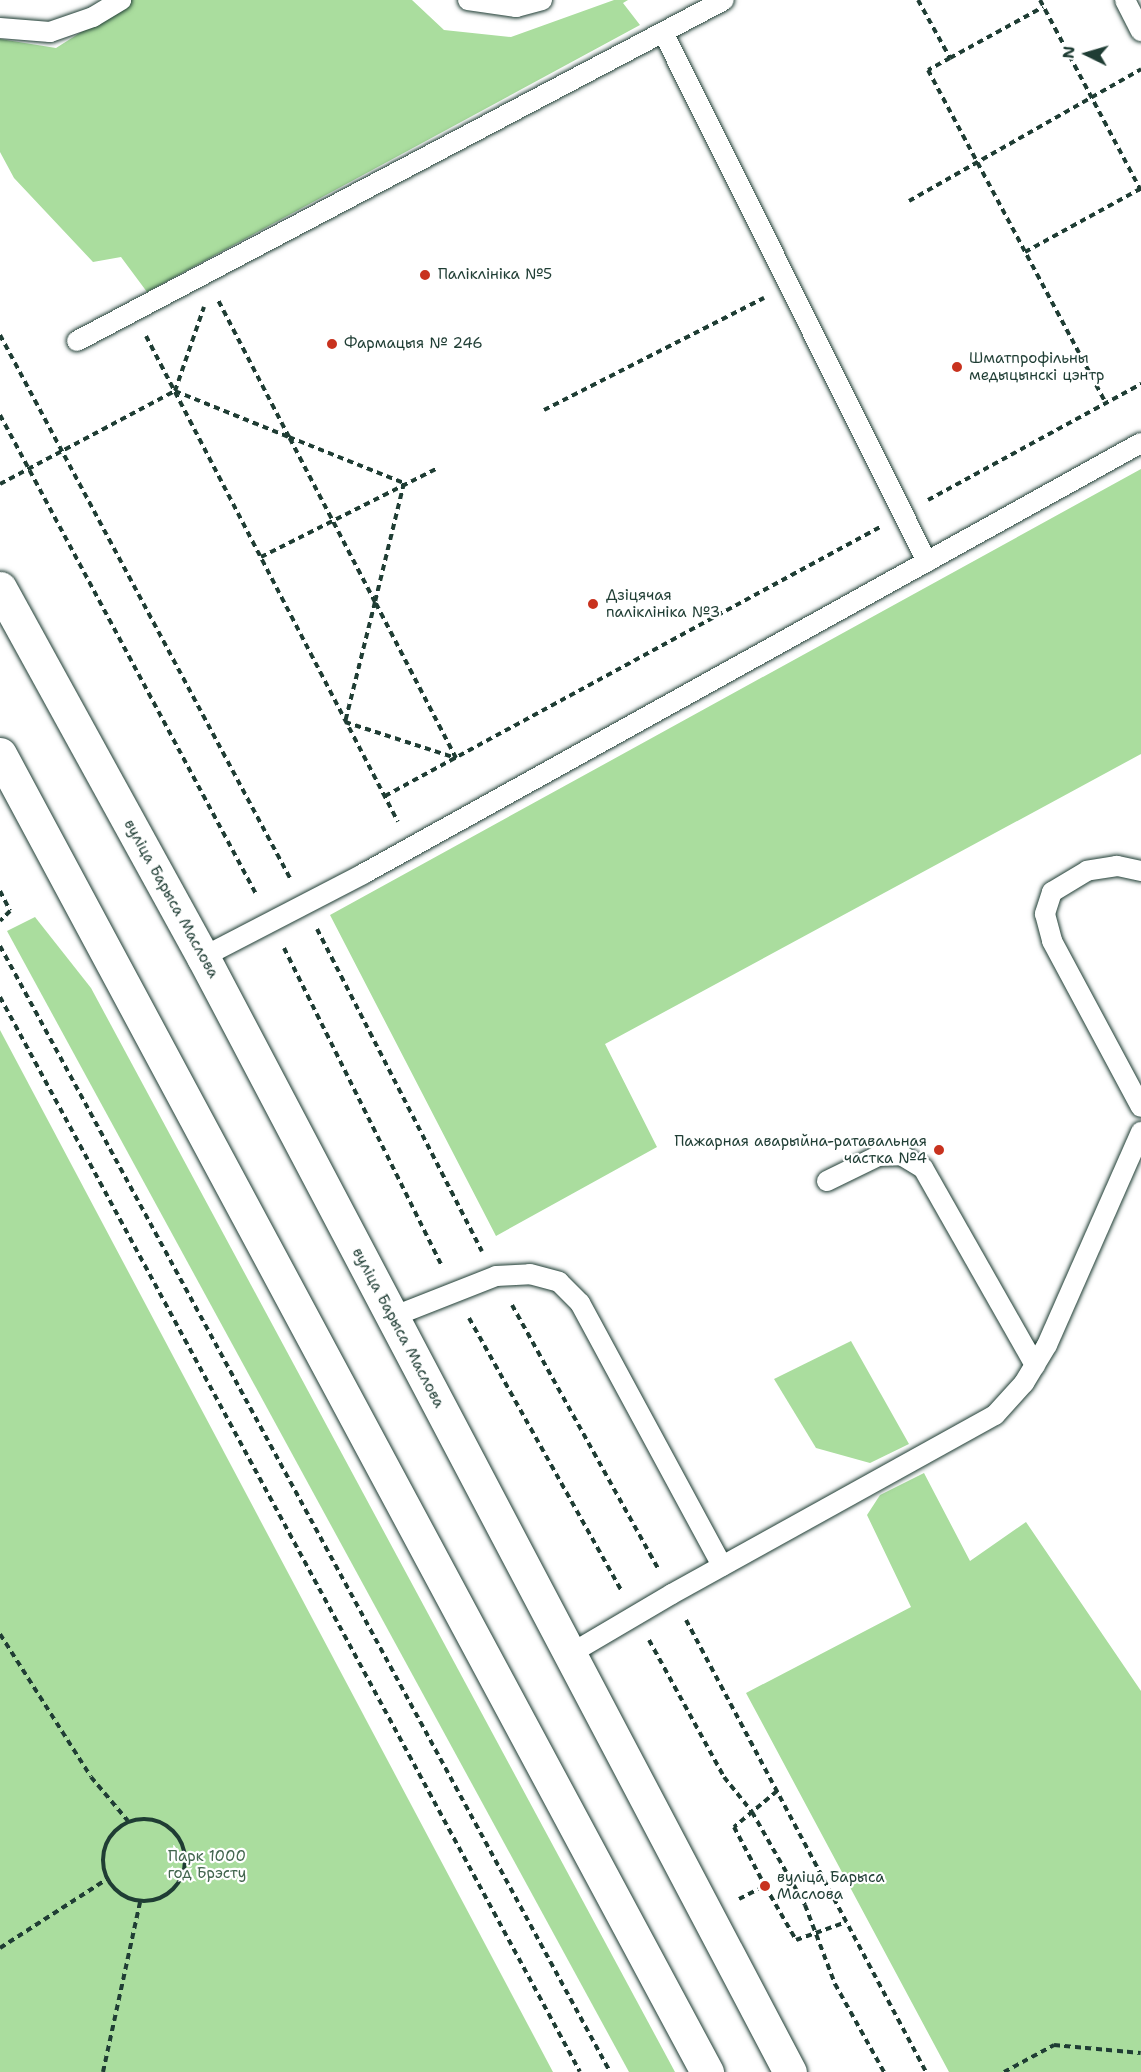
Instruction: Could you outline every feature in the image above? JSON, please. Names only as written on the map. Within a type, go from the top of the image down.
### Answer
[{"type":"main road","name":"вуліца Барыса Маслова","points":[[4,600],[203,957],[790,2072]]},
{"type":"main road","points":[[0,754],[707,2072]]},
{"type":"lane","points":[[0,28],[50,32],[72,27],[121,0]]},
{"type":"lane","points":[[468,0],[516,7],[542,0]]},
{"type":"lane","points":[[77,341],[133,311],[208,280],[724,0]]},
{"type":"lane","points":[[1125,0],[1141,31]]},
{"type":"lane","points":[[663,32],[787,287],[927,562]]},
{"type":"lane","points":[[203,957],[305,905],[1141,443]]},
{"type":"lane","points":[[1141,871],[1117,866],[1087,871],[1052,892],[1045,914],[1052,941],[1141,1107]]},
{"type":"lane","points":[[570,1654],[672,1594],[995,1415],[1035,1365],[1141,1132]]},
{"type":"lane","points":[[827,1181],[878,1156],[901,1155],[923,1168],[1035,1365]]},
{"type":"lane","points":[[392,1317],[496,1276],[522,1274],[546,1277],[559,1282],[580,1303],[722,1566]]},
{"type":"path","points":[[918,0],[950,58]]},
{"type":"path","points":[[1025,252],[1141,190],[1040,0]]},
{"type":"path","points":[[1043,7],[928,69],[1106,403]]},
{"type":"path","points":[[909,201],[976,160],[1141,69]]},
{"type":"path","points":[[0,484],[175,391],[208,280]]},
{"type":"path","points":[[208,280],[456,758]]},
{"type":"path","points":[[544,410],[787,287]]},
{"type":"path","points":[[133,311],[411,846]]},
{"type":"path","points":[[0,335],[305,905],[496,1276],[672,1594],[926,2072]]},
{"type":"path","points":[[385,796],[1141,384]]},
{"type":"path","points":[[175,391],[404,483]]},
{"type":"path","points":[[0,415],[272,923],[455,1292],[724,1777],[752,1812],[805,1905],[835,1984],[884,2072]]},
{"type":"path","points":[[261,557],[404,483],[438,468]]},
{"type":"path","points":[[345,722],[404,483]]},
{"type":"path","points":[[345,722],[456,758]]},
{"type":"path","points":[[0,891],[10,911],[0,921]]},
{"type":"path","points":[[0,946],[610,2072]]},
{"type":"path","points":[[0,997],[580,2072]]},
{"type":"path","points":[[0,1634],[91,1777],[128,1821]]},
{"type":"path","points":[[777,1791],[734,1827],[765,1886],[796,1940],[846,1922]]},
{"type":"path","points":[[149,1819],[169,1826],[184,1849],[186,1863],[174,1888],[163,1897],[140,1902],[124,1896],[107,1879],[103,1852],[116,1828],[128,1821],[149,1819]]},
{"type":"path","points":[[0,1948],[107,1879]]},
{"type":"path","points":[[103,2072],[140,1902]]},
{"type":"path","points":[[1004,2072],[1054,2044],[1141,2053]]},
{"type":"green space","points":[[132,0],[412,0],[444,30],[511,37],[614,0],[628,0],[623,3],[640,25],[147,292],[121,257],[93,262],[14,178],[0,152],[0,39],[56,48]]},
{"type":"green space","points":[[1141,469],[1141,754],[605,1044],[657,1147],[496,1236],[330,915]]},
{"type":"green space","points":[[35,917],[91,988],[675,2072],[629,2072],[7,931]]},
{"type":"green space","name":"Парк 1000 год Брэсту","points":[[0,1030],[553,2072],[0,2072]]},
{"type":"green space","points":[[851,1341],[909,1444],[870,1463],[816,1448],[774,1379]]},
{"type":"green space","points":[[924,1473],[970,1561],[1026,1522],[1141,1691],[1141,2072],[949,2072],[746,1693],[911,1607],[867,1515],[880,1495]]},
{"type":"place","name":"Паліклініка №5","points":[[425,275]]},
{"type":"place","name":"Фармацыя № 246","points":[[332,344]]},
{"type":"place","name":"Шматпрофільны медыцынскі цэнтр","points":[[957,367]]},
{"type":"place","name":"Дзіцячая паліклініка №3","points":[[593,604]]},
{"type":"place","name":"Пажарная аварыйна-ратавальная частка №4","points":[[939,1150]]},
{"type":"place","name":"вуліца Барыса Маслова","points":[[765,1886]]}]
